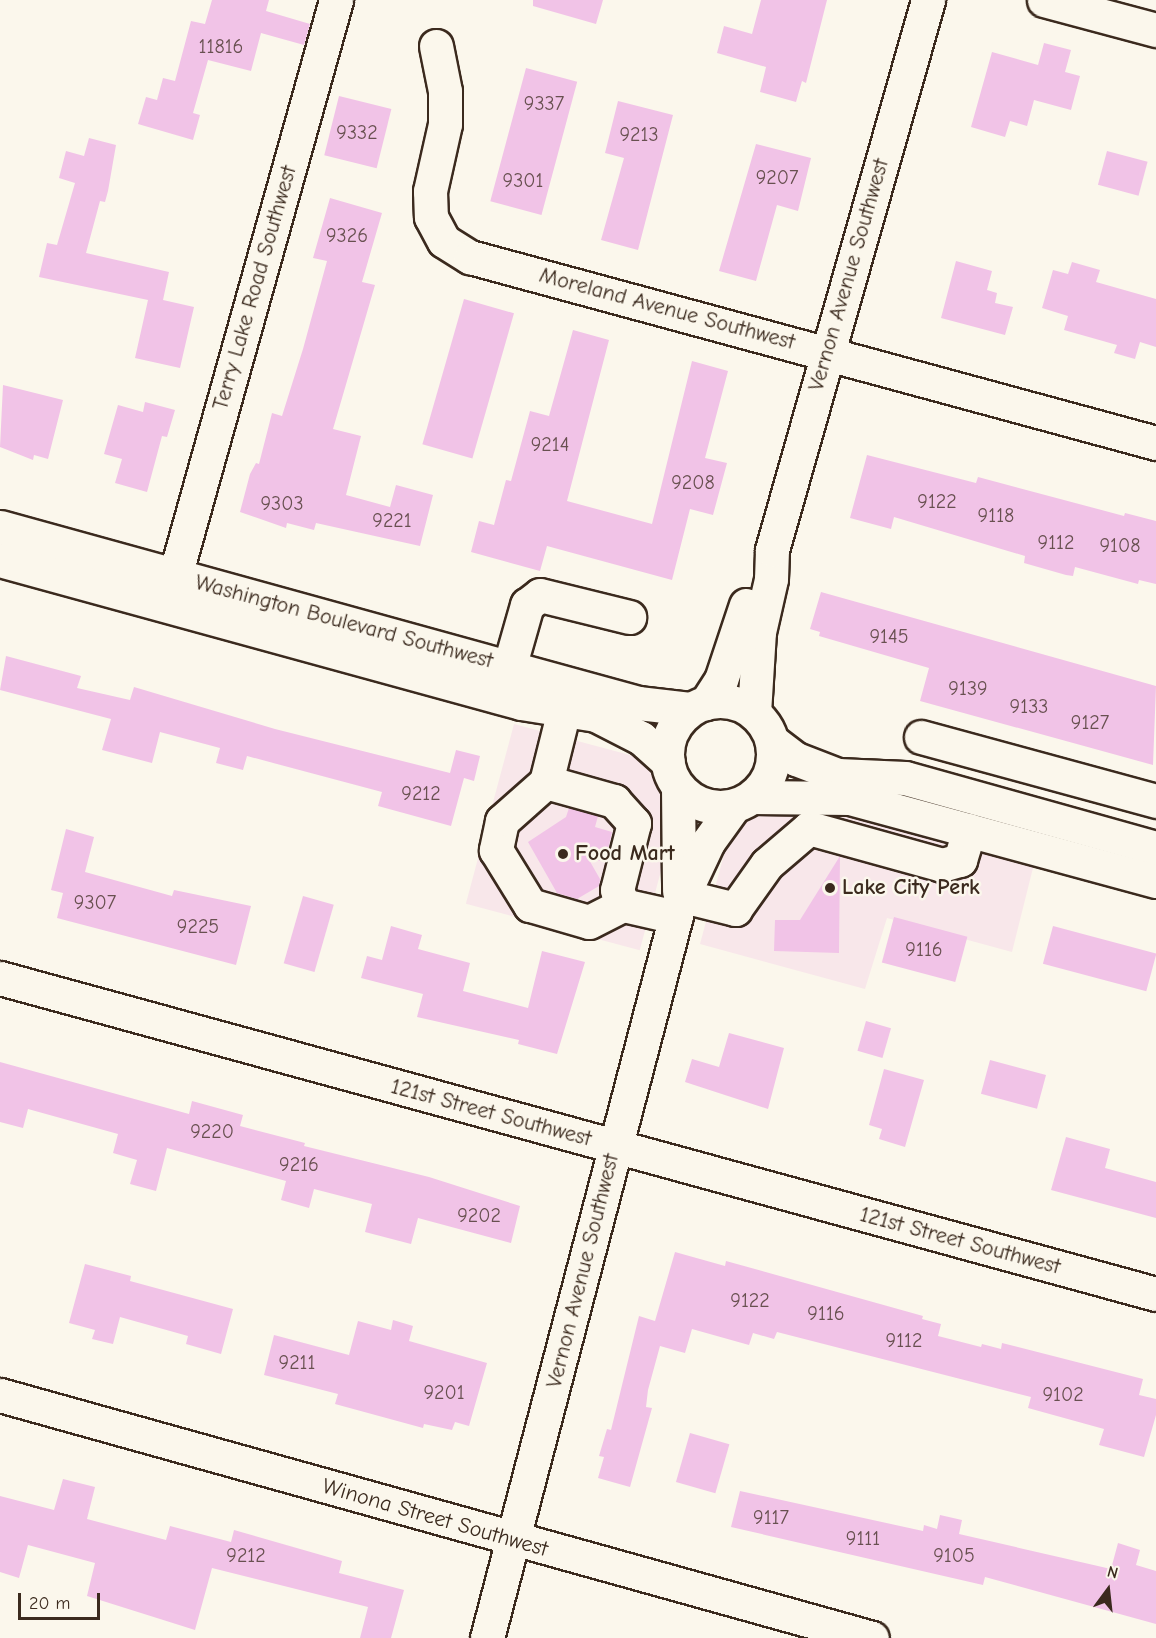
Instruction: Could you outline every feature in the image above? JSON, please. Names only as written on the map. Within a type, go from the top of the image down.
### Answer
[{"type":"street","name":"Terry Lake Road Southwest","points":[[175,576],[336,0]]},
{"type":"street","name":"Vernon Avenue Southwest","points":[[754,713],[759,632],[771,579],[772,550],[928,0]]},
{"type":"street","points":[[1044,0],[1156,30]]},
{"type":"street","name":"Moreland Avenue Southwest","points":[[436,46],[445,91],[445,124],[430,191],[431,218],[444,241],[470,257],[1156,442]]},
{"type":"street","name":"Washington Boulevard Southwest","points":[[0,527],[638,703],[698,706]]},
{"type":"street","name":"Vernon Avenue Southwest","points":[[698,706],[721,680],[734,648],[754,576],[772,550]]},
{"type":"street","name":"Washington Boulevard Southwest","points":[[0,560],[510,700],[564,710],[618,724],[641,738],[673,775]]},
{"type":"street","points":[[509,668],[527,605],[540,595],[629,617]]},
{"type":"street","points":[[1156,848],[905,778],[838,775],[796,759],[772,741],[754,713],[731,702],[698,706],[670,736],[673,775],[709,807],[743,801],[819,796],[873,803],[1156,881]]},
{"type":"street","points":[[564,710],[546,782],[502,821],[496,850],[530,905],[589,922],[622,904],[735,909],[767,864],[809,828],[942,865],[960,860],[969,830]]},
{"type":"street","points":[[921,737],[1156,801]]},
{"type":"street","points":[[743,801],[769,776],[774,758],[772,741]]},
{"type":"street","points":[[1037,815],[1049,771]]},
{"type":"street","name":"Vernon Avenue Southwest","points":[[673,775],[679,906]]},
{"type":"street","points":[[546,782],[614,801],[634,823],[617,890],[622,904]]},
{"type":"street","name":"Vernon Avenue Southwest","points":[[487,1638],[679,906],[708,842],[743,801]]},
{"type":"street","points":[[863,843],[873,803]]},
{"type":"street","name":"121st Street Southwest","points":[[0,978],[1156,1294]]},
{"type":"street","name":"Winona Street Southwest","points":[[0,1395],[872,1638]]},
{"type":"shaded area","points":[[514,724],[688,771],[640,950],[466,904]]},
{"type":"shaded area","points":[[776,792],[1035,860],[1012,952],[887,918],[865,989],[700,944],[737,806]]},
{"type":"building","points":[[212,0],[269,0],[266,11],[310,24],[304,45],[261,33],[251,71],[208,60],[193,113],[200,115],[193,140],[138,124],[146,97],[157,100],[163,78],[175,81],[191,21],[205,24]]},
{"type":"building","points":[[533,0],[603,0],[596,24],[533,6]]},
{"type":"building","points":[[761,0],[827,0],[806,83],[802,81],[796,102],[760,92],[766,67],[717,53],[724,26],[752,34]]},
{"type":"building","points":[[1044,43],[1071,50],[1065,72],[1080,76],[1071,110],[1034,100],[1027,126],[1010,121],[1005,137],[971,127],[992,52],[1038,65]]},
{"type":"building","points":[[526,68],[577,82],[541,215],[490,201]]},
{"type":"building","points":[[339,96],[391,109],[377,168],[324,155]]},
{"type":"building","points":[[618,101],[673,115],[638,250],[601,240],[624,158],[605,153]]},
{"type":"building","points":[[89,138],[116,145],[105,202],[100,201],[86,253],[169,272],[163,300],[194,307],[180,368],[135,358],[148,300],[39,277],[47,243],[57,245],[75,183],[59,178],[66,151],[84,156]]},
{"type":"building","points":[[756,144],[811,158],[798,211],[777,205],[756,281],[719,271]]},
{"type":"building","points":[[1107,151],[1148,162],[1139,196],[1098,185]]},
{"type":"building","points":[[330,198],[382,213],[362,282],[375,285],[333,429],[361,436],[346,495],[390,507],[396,485],[433,495],[420,546],[316,523],[314,530],[287,523],[286,528],[240,512],[250,474],[256,463],[259,464],[272,413],[282,416],[303,349],[327,261],[313,258]]},
{"type":"building","points":[[956,261],[992,271],[987,290],[997,293],[995,303],[1013,307],[1005,335],[941,318]]},
{"type":"building","points":[[1072,262],[1100,270],[1096,282],[1156,299],[1156,347],[1140,342],[1135,359],[1114,353],[1117,345],[1064,330],[1068,316],[1042,308],[1053,270],[1068,274]]},
{"type":"building","points":[[464,299],[514,313],[472,458],[422,444]]},
{"type":"building","points":[[573,330],[609,340],[567,501],[652,524],[692,361],[728,371],[705,458],[727,463],[713,515],[690,509],[672,580],[547,546],[540,571],[471,552],[479,521],[494,525],[506,480],[511,481],[530,411],[549,416]]},
{"type":"building","points":[[3,385],[63,400],[48,459],[34,455],[33,460],[0,447]]},
{"type":"building","points":[[145,402],[175,410],[167,437],[162,436],[147,492],[115,483],[122,459],[104,454],[118,405],[143,412]]},
{"type":"building","points":[[867,455],[976,483],[978,477],[1124,516],[1125,513],[1156,521],[1156,584],[1139,580],[1138,584],[1075,567],[1073,576],[1066,575],[1024,563],[1025,556],[894,517],[891,529],[850,518]]},
{"type":"building","points":[[821,592],[1156,686],[1153,765],[920,701],[929,668],[819,636],[820,632],[810,629]]},
{"type":"building","points":[[6,656],[81,676],[77,688],[130,700],[134,687],[275,729],[450,773],[456,750],[480,756],[474,781],[464,778],[451,826],[378,806],[382,792],[247,756],[243,770],[216,763],[220,748],[160,732],[152,763],[102,750],[111,719],[0,690]]},
{"type":"building","points":[[569,808],[598,816],[595,827],[612,832],[605,862],[588,858],[600,879],[599,886],[577,899],[557,893],[528,842],[566,817]]},
{"type":"building","points":[[66,829],[94,837],[85,872],[172,896],[174,890],[251,906],[236,965],[57,918],[63,893],[51,890]]},
{"type":"building","name":"Lake City Perk","points":[[840,856],[839,953],[774,951],[775,920],[800,920]]},
{"type":"building","points":[[303,896],[334,905],[314,972],[284,963]]},
{"type":"building","points":[[894,917],[967,937],[955,982],[882,962]]},
{"type":"building","points":[[391,926],[422,935],[418,949],[470,963],[463,991],[528,1008],[542,951],[585,962],[557,1054],[518,1044],[519,1040],[417,1017],[423,994],[361,978],[367,956],[382,960]]},
{"type":"building","points":[[1053,926],[1156,954],[1146,991],[1043,964]]},
{"type":"building","points":[[866,1021],[891,1028],[882,1058],[857,1051]]},
{"type":"building","points":[[729,1033],[784,1048],[768,1109],[685,1082],[692,1059],[719,1067]]},
{"type":"building","points":[[990,1060],[1046,1075],[1037,1109],[981,1094]]},
{"type":"building","points":[[0,1062],[189,1114],[192,1101],[243,1115],[240,1126],[305,1143],[304,1146],[429,1177],[520,1206],[511,1243],[418,1218],[411,1244],[365,1232],[372,1204],[314,1189],[309,1208],[281,1200],[286,1181],[167,1148],[156,1191],[130,1184],[137,1160],[113,1153],[118,1134],[28,1109],[23,1128],[0,1122]]},
{"type":"building","points":[[884,1069],[924,1080],[905,1147],[879,1139],[882,1129],[869,1125]]},
{"type":"building","points":[[1066,1137],[1110,1149],[1105,1168],[1156,1182],[1156,1218],[1051,1190]]},
{"type":"building","points":[[675,1252],[725,1266],[726,1261],[923,1316],[922,1319],[941,1324],[938,1336],[981,1347],[982,1344],[1001,1349],[1002,1343],[1143,1379],[1139,1395],[1156,1399],[1156,1415],[1144,1457],[1099,1445],[1104,1429],[1028,1408],[1031,1397],[777,1332],[774,1339],[753,1333],[749,1345],[692,1329],[685,1353],[660,1346],[648,1390],[646,1407],[652,1408],[630,1487],[598,1478],[604,1457],[599,1456],[607,1429],[611,1430],[639,1316],[655,1321]]},
{"type":"building","points":[[85,1264],[131,1276],[130,1281],[233,1309],[221,1354],[186,1344],[188,1336],[120,1317],[113,1344],[92,1339],[95,1330],[69,1323]]},
{"type":"building","points":[[393,1320],[413,1326],[409,1341],[487,1363],[469,1426],[455,1422],[452,1430],[424,1424],[423,1428],[335,1404],[338,1394],[264,1375],[274,1335],[349,1355],[358,1321],[391,1330]]},
{"type":"building","points":[[690,1433],[729,1444],[715,1493],[676,1482]]},
{"type":"building","points":[[63,1479],[95,1487],[87,1519],[166,1540],[170,1526],[231,1542],[234,1530],[342,1561],[339,1573],[404,1590],[391,1638],[360,1638],[368,1607],[212,1568],[195,1630],[87,1596],[95,1563],[28,1545],[19,1578],[0,1572],[0,1496],[54,1510]]},
{"type":"building","points":[[740,1491],[923,1531],[924,1525],[937,1529],[940,1515],[962,1520],[959,1534],[1111,1569],[1118,1543],[1140,1550],[1136,1565],[1156,1571],[1156,1624],[985,1577],[983,1585],[731,1527]]},
{"type":"place","name":"Food Mart","points":[[563,854]]},
{"type":"place","name":"Lake City Perk","points":[[830,888]]}]
